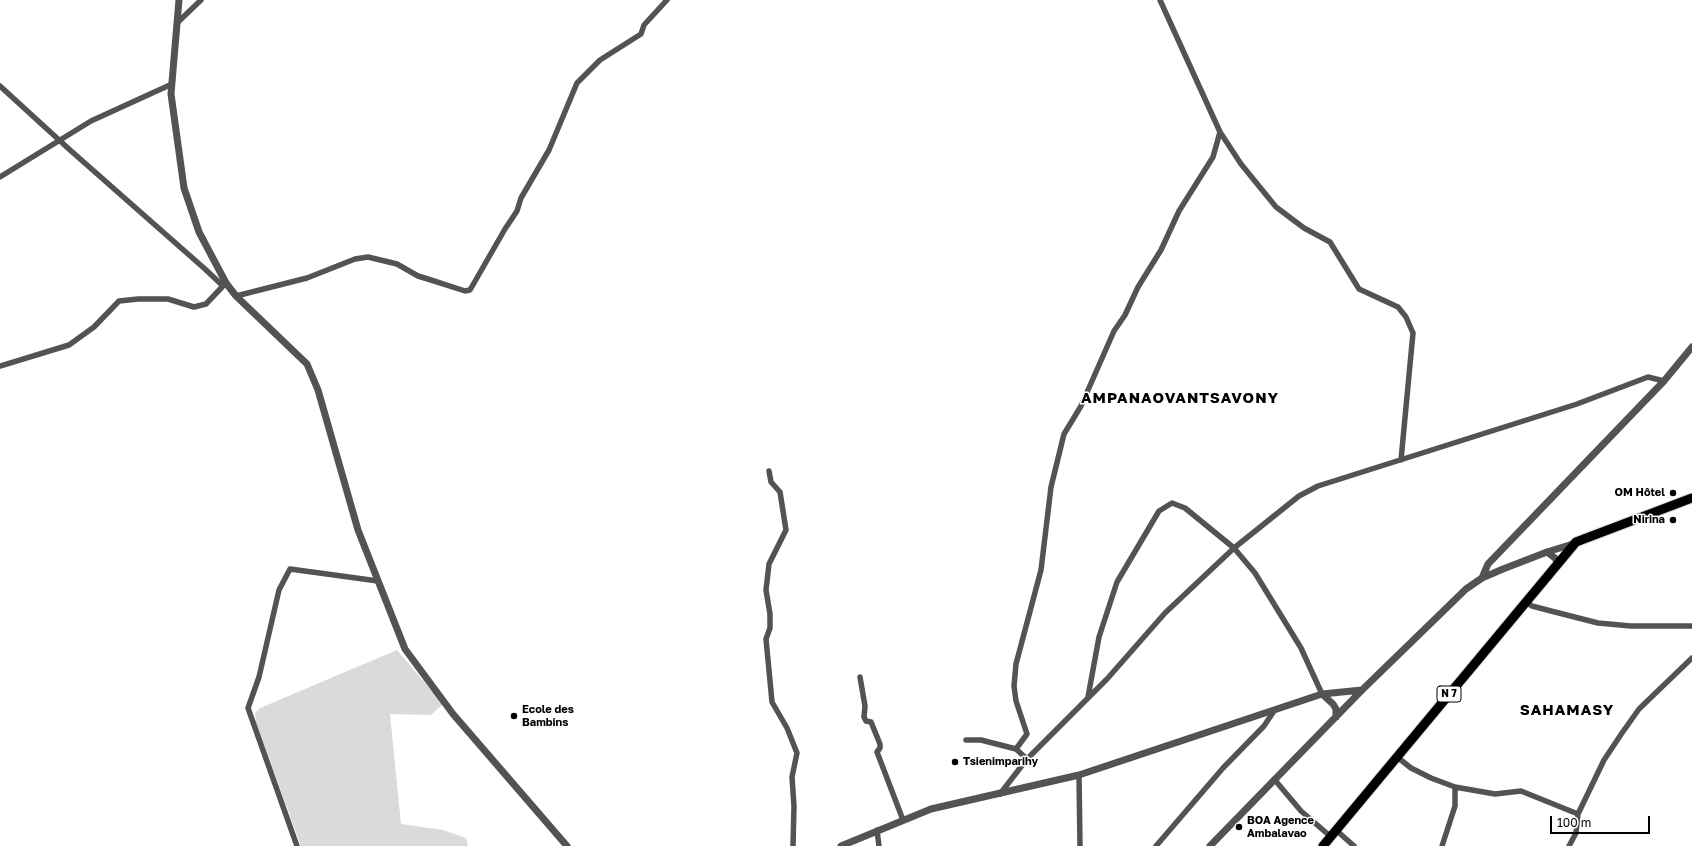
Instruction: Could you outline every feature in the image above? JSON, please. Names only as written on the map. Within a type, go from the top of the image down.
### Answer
[{"type":"main road","name":"N 7","points":[[1323,846],[1396,756],[1576,542],[1692,498]]},
{"type":"street","points":[[179,0],[171,94],[184,188],[199,232],[224,285]]},
{"type":"street","points":[[177,23],[201,0]]},
{"type":"street","points":[[236,296],[307,278],[355,259],[368,257],[397,264],[418,276],[465,291],[470,290],[517,211],[521,198],[549,150],[577,83],[600,60],[641,34],[644,25],[667,0]]},
{"type":"street","points":[[1160,0],[1220,132],[1241,164],[1276,206],[1304,228],[1330,242],[1359,289],[1398,307],[1406,317],[1413,333],[1400,460]]},
{"type":"street","points":[[0,177],[91,122],[172,84]]},
{"type":"street","points":[[0,86],[60,141],[224,285],[307,364],[318,390],[358,530],[405,649],[428,681],[464,726],[567,846]]},
{"type":"street","points":[[1016,749],[1028,734],[1015,693],[1014,686],[1016,664],[1041,570],[1051,487],[1064,434],[1081,406],[1114,331],[1125,315],[1138,287],[1161,250],[1179,211],[1213,157],[1220,132]]},
{"type":"street","points":[[0,366],[69,345],[94,328],[119,301],[138,299],[168,299],[194,307],[206,304],[224,285]]},
{"type":"street","points":[[1482,578],[1488,564],[1664,381],[1691,349]]},
{"type":"street","points":[[1000,794],[1028,759],[1130,654],[1165,613],[1234,548],[1299,496],[1318,486],[1577,404],[1648,377],[1664,381]]},
{"type":"street","points":[[770,471],[771,482],[780,492],[786,530],[769,564],[766,590],[770,614],[770,628],[766,639],[772,702],[787,728],[796,753],[792,777],[793,846]]},
{"type":"street","points":[[1088,697],[1099,637],[1117,582],[1159,511],[1172,503],[1185,508],[1234,548],[1255,573],[1285,619],[1301,648],[1322,694],[1333,704],[1336,709],[1336,717]]},
{"type":"street","points":[[1210,846],[1362,690],[1466,589],[1482,578],[1576,542]]},
{"type":"street","points":[[1547,552],[1555,558],[1558,564]]},
{"type":"street","points":[[297,846],[248,708],[259,677],[279,590],[290,569],[378,581]]},
{"type":"street","points":[[1526,602],[1532,606],[1598,623],[1631,626],[1692,626]]},
{"type":"street","points":[[1569,846],[1576,833],[1578,814],[1604,760],[1639,709],[1692,658]]},
{"type":"street","points":[[860,677],[865,706],[864,717],[866,721],[871,722],[880,744],[880,748],[877,752],[903,820]]},
{"type":"street","points":[[841,846],[930,809],[1079,775],[1322,694],[1362,690]]},
{"type":"street","points":[[1156,846],[1223,768],[1264,726],[1274,711]]},
{"type":"street","points":[[966,740],[981,740],[1016,749],[1028,759]]},
{"type":"street","points":[[1396,756],[1411,768],[1455,787],[1495,794],[1521,791],[1578,814]]},
{"type":"street","points":[[1079,775],[1080,846]]},
{"type":"street","points":[[1274,780],[1300,810],[1354,846]]},
{"type":"street","points":[[1442,846],[1455,806],[1455,787]]},
{"type":"street","points":[[877,830],[879,846]]},
{"type":"shaded area","points":[[397,650],[443,704],[431,715],[390,714],[401,824],[443,830],[466,838],[468,846],[301,846],[256,722],[255,713],[260,708]]},
{"type":"place","name":"OM Hôtel","points":[[1673,493]]},
{"type":"place","name":"Nirina","points":[[1673,520]]},
{"type":"place","name":"Ecole des Bambins","points":[[514,716]]},
{"type":"place","name":"Tsienimparihy","points":[[955,762]]},
{"type":"place","name":"BOA Agence Ambalavao","points":[[1239,827]]},
{"type":"district","name":"AMPANAOVANTSAVONY","points":[[1180,398]]},
{"type":"district","name":"SAHAMASY","points":[[1567,710]]}]
